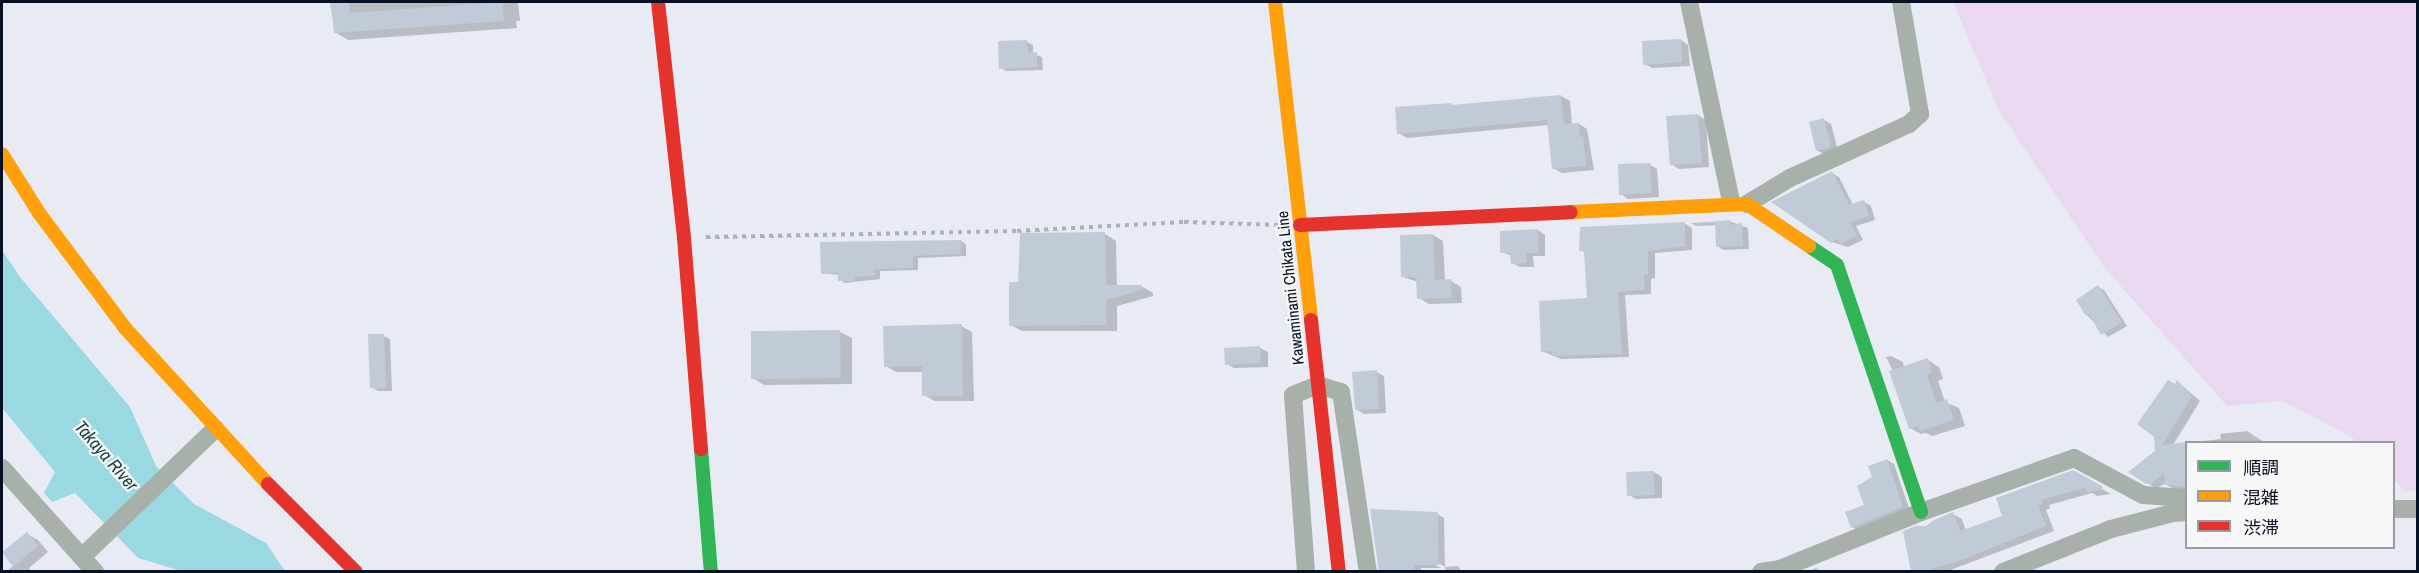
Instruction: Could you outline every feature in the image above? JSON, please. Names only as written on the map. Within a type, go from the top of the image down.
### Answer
[{"type":"street","points":[[658,2],[684,238],[711,572]]},
{"type":"street","name":"Kawaminami Chikata Line","points":[[1275,2],[1339,572]]},
{"type":"street","points":[[1689,2],[1739,203],[1837,265],[1921,512]]},
{"type":"street","points":[[1300,225],[1739,203],[1909,124],[1920,114],[1901,2]]},
{"type":"street","points":[[2,153],[39,213],[125,328],[210,435],[356,572]]},
{"type":"street","points":[[1306,572],[1293,395],[1318,385],[1341,392],[1368,572]]},
{"type":"street","points":[[86,553],[210,435]]},
{"type":"street","points":[[1761,572],[1780,569],[1921,512],[2074,458],[2143,495],[2185,498]]},
{"type":"street","points":[[2,468],[86,553],[95,572]]},
{"type":"street","points":[[2395,510],[2418,509]]},
{"type":"street","points":[[2003,572],[2111,529],[2173,513],[2185,512]]},
{"type":"path","points":[[684,238],[1017,231],[1184,222],[1300,225]]},
{"type":"shaded area","points":[[1953,2],[2417,2],[2417,490],[2405,492],[2395,481],[2395,441],[2356,441],[2282,401],[2227,406],[2104,267],[1998,109]]},
{"type":"water","name":"Takaya River","points":[[2,250],[20,277],[130,407],[156,466],[194,504],[266,543],[285,571],[181,571],[138,558],[75,493],[52,502],[44,493],[55,472],[2,408]]},
{"type":"building","points":[[331,2],[349,2],[350,13],[502,2],[504,21],[334,33]]},
{"type":"building","points":[[1681,39],[1682,62],[1643,65],[1642,41]]},
{"type":"building","points":[[1027,40],[1028,53],[1037,52],[1037,67],[999,69],[998,41]]},
{"type":"building","points":[[1561,95],[1564,124],[1579,123],[1580,137],[1583,136],[1586,166],[1552,169],[1547,120],[1397,134],[1395,107],[1451,103],[1451,105]]},
{"type":"building","points":[[1698,114],[1702,163],[1670,165],[1666,116]]},
{"type":"building","points":[[1824,118],[1831,147],[1816,151],[1809,122]]},
{"type":"building","points":[[1650,163],[1652,193],[1619,195],[1618,164]]},
{"type":"building","points":[[1832,171],[1849,205],[1864,200],[1869,216],[1850,222],[1857,236],[1840,244],[1838,239],[1831,243],[1771,202]]},
{"type":"building","points":[[1730,220],[1730,225],[1742,223],[1743,246],[1716,247],[1715,223],[1688,224]]},
{"type":"building","points":[[1685,222],[1685,246],[1648,251],[1648,275],[1644,275],[1645,290],[1618,292],[1622,354],[1552,356],[1552,351],[1541,352],[1539,301],[1587,298],[1584,251],[1579,251],[1580,227]]},
{"type":"building","points":[[1538,229],[1538,253],[1526,253],[1527,263],[1511,264],[1510,253],[1500,253],[1500,231]]},
{"type":"building","points":[[1105,232],[1106,285],[1142,285],[1142,290],[1106,300],[1106,325],[1009,326],[1009,282],[1018,282],[1020,233]]},
{"type":"building","points":[[1433,234],[1435,280],[1451,279],[1452,298],[1417,299],[1416,277],[1401,277],[1400,235]]},
{"type":"building","points":[[961,240],[961,254],[913,256],[913,268],[875,269],[875,276],[855,277],[855,281],[838,281],[838,273],[821,274],[820,242]]},
{"type":"building","points":[[2098,285],[2122,322],[2101,335],[2089,314],[2086,316],[2076,300]]},
{"type":"building","points":[[962,324],[963,396],[922,396],[922,366],[884,367],[883,326]]},
{"type":"building","points":[[840,330],[841,378],[751,379],[751,331]]},
{"type":"building","points":[[368,334],[384,334],[386,388],[370,388]]},
{"type":"building","points":[[1260,346],[1261,363],[1225,365],[1224,348]]},
{"type":"building","points":[[1928,358],[1932,372],[1927,374],[1936,403],[1947,399],[1954,420],[1920,431],[1918,426],[1909,429],[1889,371]]},
{"type":"building","points":[[1377,370],[1379,409],[1355,410],[1352,372]]},
{"type":"building","points":[[2168,380],[2175,384],[2177,380],[2192,396],[2162,445],[2185,442],[2185,487],[2165,485],[2164,473],[2151,484],[2146,484],[2128,472],[2155,451],[2154,437],[2137,424]]},
{"type":"building","points":[[1887,459],[1903,507],[1851,528],[1845,512],[1864,505],[1857,486],[1872,477],[1868,466]]},
{"type":"building","points":[[2073,470],[2102,486],[2103,490],[2087,492],[2085,488],[2041,500],[2042,504],[2038,505],[2046,526],[1964,559],[1932,569],[1933,572],[1911,572],[1903,531],[1916,526],[1926,526],[1953,512],[1960,531],[2002,516],[1996,498]]},
{"type":"building","points":[[1654,471],[1655,495],[1627,496],[1626,472]]},
{"type":"building","points":[[1370,509],[1438,512],[1439,565],[1414,565],[1415,572],[1379,572]]},
{"type":"building","points":[[27,532],[38,546],[13,567],[2,552]]},
{"type":"traffic: fast","points":[[1809,246],[1837,265],[1921,512]]},
{"type":"traffic: fast","points":[[701,449],[711,572]]},
{"type":"traffic: slow","points":[[1275,2],[1311,320]]},
{"type":"traffic: slow","points":[[2,154],[39,213],[125,328],[268,484]]},
{"type":"traffic: slow","points":[[1571,212],[1747,204],[1809,246]]},
{"type":"traffic: jam","points":[[658,2],[684,238],[701,449]]},
{"type":"traffic: jam","points":[[1300,225],[1571,212]]},
{"type":"traffic: jam","points":[[1311,320],[1339,572]]},
{"type":"traffic: jam","points":[[268,484],[356,572]]}]
